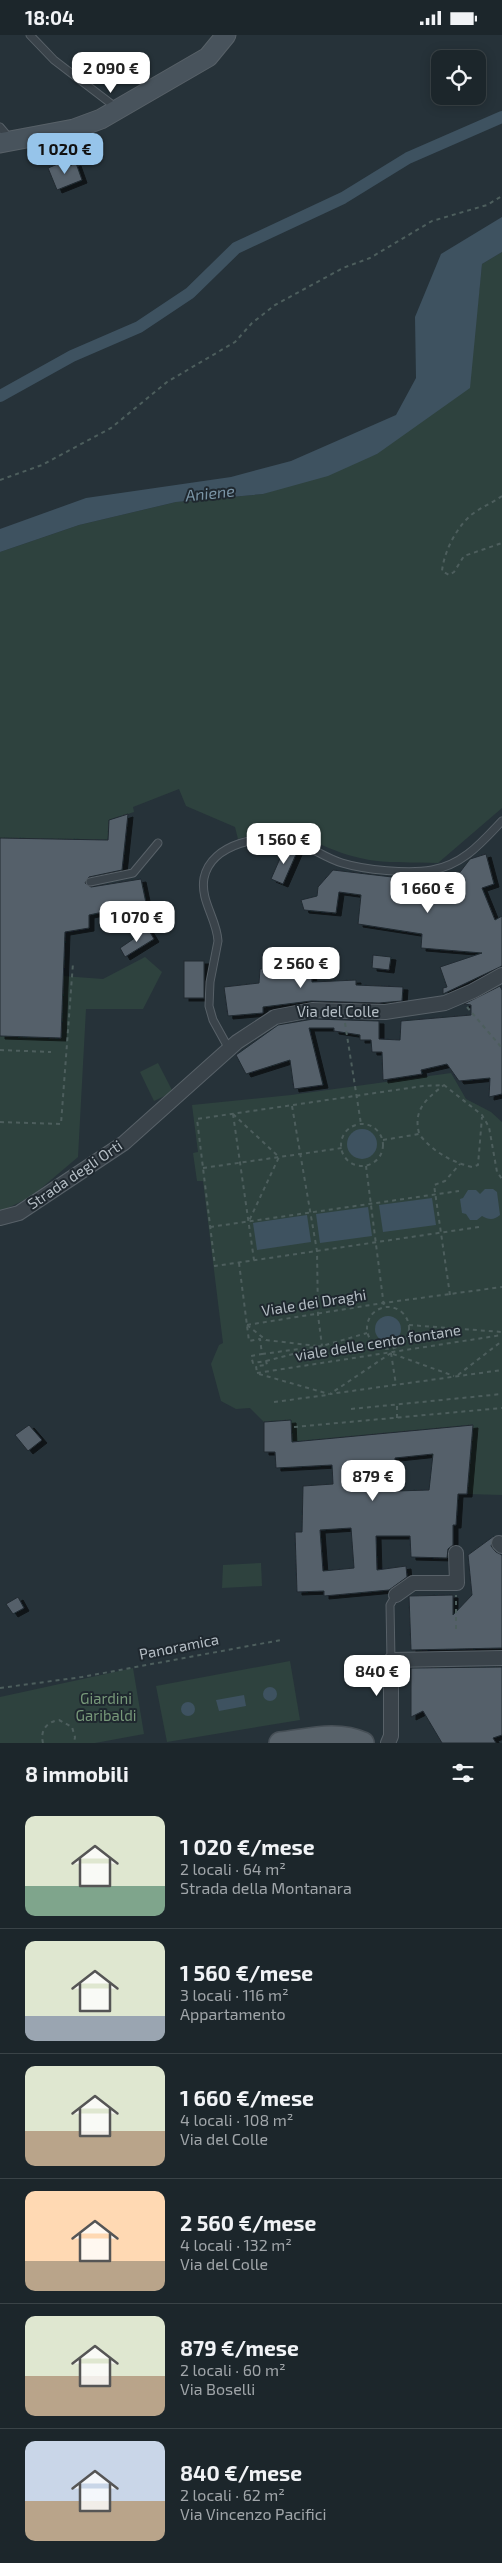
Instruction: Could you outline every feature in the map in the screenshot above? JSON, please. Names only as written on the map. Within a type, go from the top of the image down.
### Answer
[{"type":"main road","points":[[288,1743],[336,1737],[363,1743]]},
{"type":"street","points":[[4,137],[81,127],[118,109],[208,57],[226,35]]},
{"type":"street","name":"Via del Colle","points":[[146,1124],[229,1049],[279,1015],[305,1011],[398,1011],[459,998],[502,975]]},
{"type":"street","name":"Strada degli Orti","points":[[0,1218],[19,1213],[124,1143],[146,1124]]},
{"type":"street","points":[[396,1595],[413,1583],[457,1583],[456,1553]]},
{"type":"street","points":[[388,1743],[391,1736],[391,1660],[502,1658]]},
{"type":"lane","points":[[30,35],[54,60],[118,109]]},
{"type":"lane","points":[[229,1049],[213,1020],[209,1006],[209,987],[218,936],[207,904],[204,885],[210,865],[222,852],[241,844],[271,838],[294,842],[334,860],[351,865],[400,871],[433,870],[451,864],[468,854],[502,821]]},
{"type":"lane","points":[[90,882],[133,873],[158,843]]},
{"type":"lane","points":[[391,1660],[390,1605],[396,1595]]},
{"type":"path","points":[[0,480],[42,465],[111,428],[167,383],[235,342],[252,323],[282,301],[344,268],[370,258],[432,221],[487,205],[502,196]]},
{"type":"path","points":[[502,496],[472,515],[462,526],[449,545],[442,571],[449,575],[454,572],[464,556],[502,543]]},
{"type":"path","points":[[0,1122],[61,1125],[73,963]]},
{"type":"path","points":[[459,998],[502,1048]]},
{"type":"path","points":[[344,1011],[361,1124]]},
{"type":"path","points":[[0,1050],[51,1053]]},
{"type":"path","points":[[444,1085],[418,1111],[415,1120],[419,1134],[435,1151],[460,1164],[472,1167],[478,1165],[482,1115]]},
{"type":"path","points":[[479,1227],[215,1266],[197,1119],[422,1086],[444,1085],[482,1115],[489,1127],[497,1172],[502,1179]]},
{"type":"path","points":[[292,1105],[317,1251],[318,1315],[322,1346]]},
{"type":"path","points":[[234,1114],[279,1157]]},
{"type":"path","points":[[234,1114],[254,1260]]},
{"type":"path","points":[[361,1124],[372,1126],[383,1140],[382,1153],[373,1163],[366,1166],[360,1166],[348,1160],[342,1148],[344,1135],[354,1126],[361,1124]]},
{"type":"path","points":[[383,1140],[419,1134]]},
{"type":"path","points":[[203,1168],[342,1148]]},
{"type":"path","points":[[249,1221],[279,1157]]},
{"type":"path","points":[[450,1295],[434,1185],[445,1181],[460,1164]]},
{"type":"path","points":[[366,1166],[384,1303]]},
{"type":"path","points":[[210,1227],[459,1191]]},
{"type":"path","points":[[239,1262],[249,1341],[260,1339],[262,1354]]},
{"type":"path","name":"Viale dei Draghi","points":[[247,1325],[384,1303],[502,1287]]},
{"type":"path","points":[[384,1307],[391,1307],[403,1313],[409,1325],[407,1339],[397,1348],[384,1350],[378,1348],[369,1339],[366,1326],[372,1313],[384,1307]]},
{"type":"path","points":[[247,1325],[266,1340],[322,1346]]},
{"type":"path","points":[[409,1325],[502,1334]]},
{"type":"path","points":[[322,1346],[252,1356],[253,1363],[266,1361],[322,1346],[367,1333]]},
{"type":"path","name":"viale delle cento fontane","points":[[257,1373],[502,1334]]},
{"type":"path","points":[[456,1376],[502,1341]]},
{"type":"path","points":[[266,1361],[267,1365],[256,1366],[257,1373],[330,1394],[391,1353]]},
{"type":"path","points":[[391,1353],[456,1376]]},
{"type":"path","points":[[391,1353],[396,1385]]},
{"type":"path","points":[[274,1402],[502,1370]]},
{"type":"path","points":[[351,1409],[397,1406],[502,1394]]},
{"type":"path","points":[[397,1406],[397,1418]]},
{"type":"path","points":[[294,1427],[502,1407]]},
{"type":"path","points":[[456,1629],[457,1583]]},
{"type":"path","name":"Panoramica","points":[[0,1688],[82,1677],[281,1640]]},
{"type":"path","points":[[44,1743],[42,1733],[45,1727],[53,1721],[59,1720],[72,1727],[75,1737],[74,1743]]},
{"type":"green space","points":[[502,252],[502,808],[438,863],[370,860],[343,853],[289,834],[258,834],[238,839],[235,827],[186,806],[179,789],[133,807],[134,812],[109,820],[108,840],[0,838],[0,552],[79,525],[176,502],[263,494],[377,454],[477,311],[482,264]]},
{"type":"green space","points":[[145,957],[162,972],[143,1009],[86,1009],[78,1157],[32,1196],[0,1212],[0,1036],[63,976],[103,979]]},
{"type":"green space","points":[[158,1063],[173,1092],[154,1101],[140,1072]]},
{"type":"green space","points":[[451,1073],[466,1099],[491,1112],[502,1122],[502,1495],[467,1494],[472,1425],[292,1442],[291,1421],[264,1422],[250,1408],[236,1409],[221,1401],[211,1364],[219,1345],[223,1343],[203,1181],[197,1181],[193,1153],[198,1152],[192,1105],[291,1095]]},
{"type":"green space","points":[[261,1563],[262,1586],[222,1588],[223,1565]]},
{"type":"green space","points":[[290,1661],[300,1720],[167,1742],[156,1686]]},
{"type":"green space","name":"Giardini Garibaldi","points":[[133,1668],[144,1734],[95,1743],[0,1743],[0,1697]]},
{"type":"water","name":"Aniene","points":[[502,217],[502,252],[482,264],[470,388],[377,454],[328,476],[263,494],[176,502],[79,525],[0,552],[0,529],[86,498],[231,477],[291,461],[396,415],[416,378],[415,317],[441,254]]},
{"type":"water","points":[[362,1129],[368,1130],[376,1138],[376,1150],[368,1158],[362,1159],[356,1158],[348,1150],[347,1144],[348,1138],[356,1130]]},
{"type":"water","points":[[485,1189],[493,1189],[497,1192],[500,1215],[494,1219],[482,1216],[477,1220],[470,1220],[466,1214],[462,1213],[460,1199],[463,1198],[468,1190],[476,1190],[480,1194]]},
{"type":"water","points":[[432,1198],[436,1225],[383,1232],[379,1205]]},
{"type":"water","points":[[368,1207],[372,1236],[320,1243],[316,1214]]},
{"type":"water","points":[[307,1215],[311,1242],[257,1250],[253,1223]]},
{"type":"water","points":[[388,1316],[397,1320],[401,1329],[397,1338],[388,1342],[379,1338],[375,1329],[379,1320]]},
{"type":"water","points":[[267,1687],[273,1687],[277,1694],[273,1701],[267,1701],[263,1697],[263,1691]]},
{"type":"water","points":[[244,1695],[246,1706],[219,1711],[216,1700]]},
{"type":"water","points":[[185,1702],[191,1702],[195,1709],[191,1716],[185,1716],[181,1712],[181,1706]]},
{"type":"building","points":[[65,161],[67,167],[76,163],[82,180],[57,190],[48,168]]},
{"type":"building","points":[[128,814],[122,870],[89,877],[85,883],[91,887],[141,879],[146,903],[89,915],[89,928],[65,932],[61,1038],[0,1036],[0,838],[108,840],[109,820]]},
{"type":"building","points":[[285,847],[297,852],[283,884],[271,879]]},
{"type":"building","points":[[486,854],[494,884],[482,888],[495,920],[502,916],[502,966],[443,994],[443,988],[447,987],[440,967],[482,953],[421,948],[422,934],[358,924],[361,895],[339,892],[336,913],[304,910],[301,900],[317,896],[318,887],[333,870],[451,884],[470,859]]},
{"type":"building","points":[[148,929],[154,939],[125,957],[120,948]]},
{"type":"building","points":[[296,950],[310,951],[312,982],[356,980],[356,985],[403,987],[402,1001],[379,1003],[311,1001],[263,1007],[263,1013],[228,1016],[224,987],[259,983],[260,969],[284,968],[284,957],[296,958]]},
{"type":"building","points":[[373,955],[391,957],[389,970],[372,968]]},
{"type":"building","points":[[184,961],[204,961],[204,998],[184,998]]},
{"type":"building","points":[[500,986],[502,990],[502,1094],[489,1097],[490,1078],[459,1081],[447,1064],[421,1070],[422,1074],[383,1080],[382,1052],[372,1052],[371,1040],[360,1040],[360,1035],[334,1031],[334,1028],[309,1028],[323,1085],[294,1089],[290,1060],[246,1074],[236,1055],[278,1025],[313,1019],[379,1021],[379,1039],[400,1040],[401,1021],[471,1015],[471,1005],[464,1004]]},
{"type":"building","points":[[291,1420],[292,1442],[473,1425],[467,1494],[458,1494],[456,1525],[453,1525],[453,1545],[448,1549],[447,1558],[411,1557],[410,1536],[376,1536],[377,1570],[406,1566],[407,1577],[389,1590],[324,1596],[324,1591],[297,1592],[295,1532],[302,1532],[303,1486],[333,1484],[332,1465],[276,1468],[275,1452],[264,1452],[264,1422]],"holes":[[[433,1454],[429,1490],[395,1491],[395,1458]],[[351,1528],[354,1568],[323,1571],[320,1530]]]},
{"type":"building","points":[[29,1425],[42,1440],[28,1451],[15,1435]]},
{"type":"building","points":[[494,1536],[491,1546],[502,1555],[502,1648],[411,1650],[409,1596],[453,1595],[453,1615],[472,1595],[468,1555]]},
{"type":"building","points":[[18,1597],[24,1608],[13,1614],[6,1604]]},
{"type":"building","points":[[502,1667],[502,1735],[493,1738],[496,1743],[442,1743],[423,1711],[411,1717],[411,1668]]},
{"type":"waterway","points":[[0,396],[72,356],[139,327],[190,293],[236,248],[343,198],[408,158],[502,117]]}]
